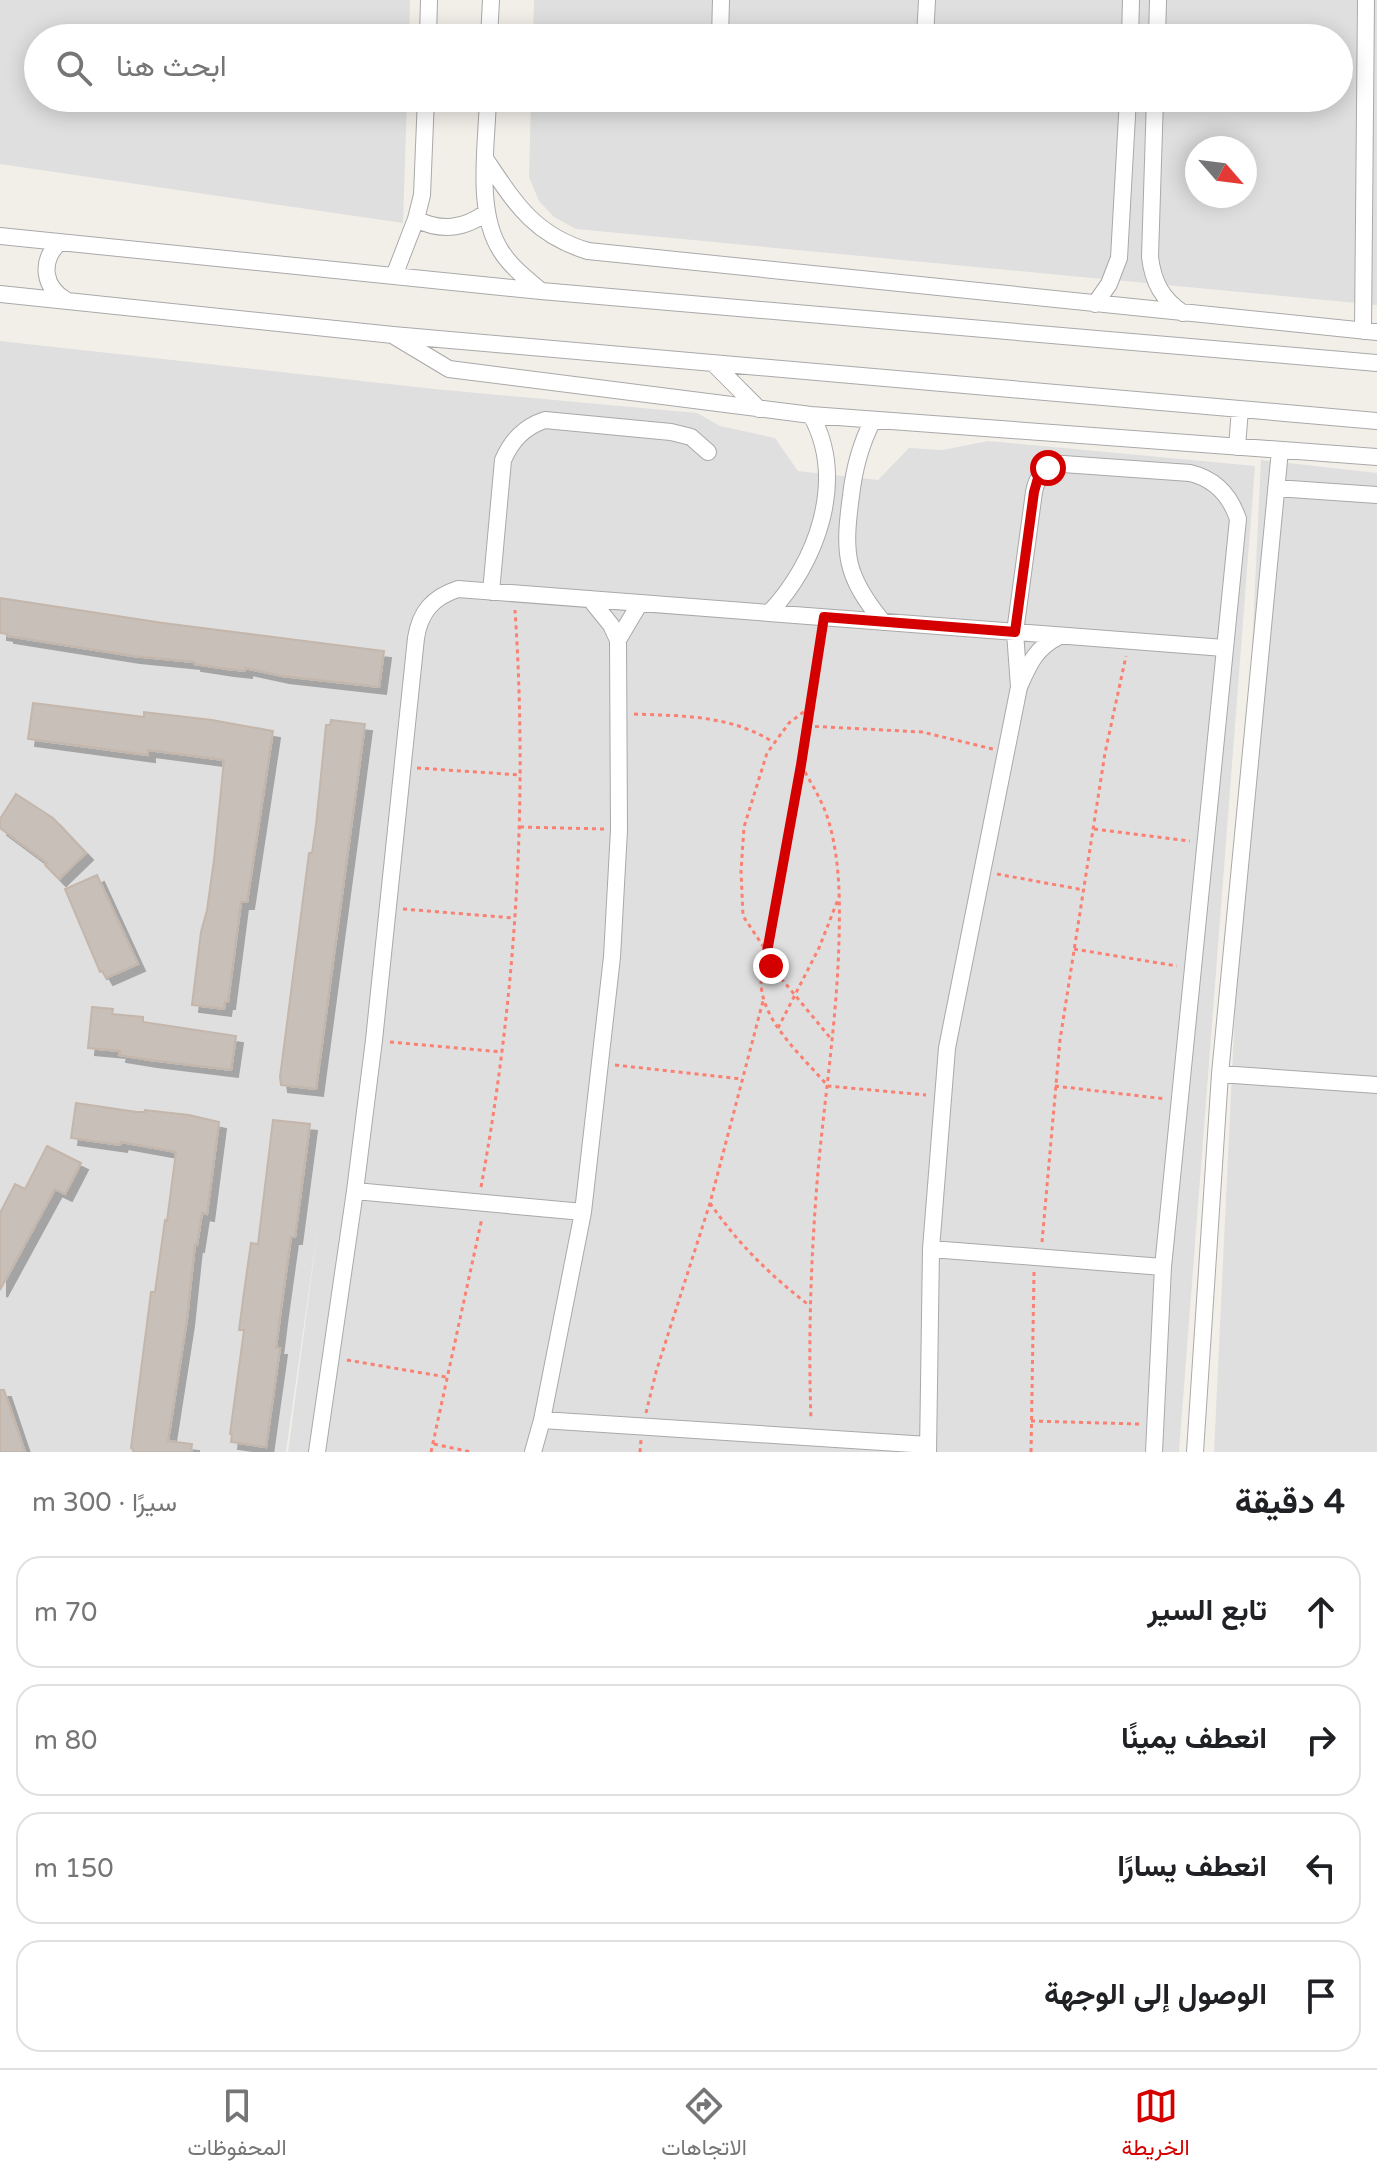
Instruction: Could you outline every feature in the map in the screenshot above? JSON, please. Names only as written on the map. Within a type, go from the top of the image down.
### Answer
[{"type":"street","points":[[428,24],[429,0]]},
{"type":"street","points":[[490,24],[491,0]]},
{"type":"street","points":[[720,24],[721,0]]},
{"type":"street","points":[[926,24],[927,0]]},
{"type":"street","points":[[1130,24],[1131,0]]},
{"type":"street","points":[[1157,24],[1158,0]]},
{"type":"street","points":[[486,160],[515,202],[537,226],[561,241],[588,251],[1370,332],[1371,110],[1366,0]]},
{"type":"street","points":[[394,276],[422,195],[425,112]]},
{"type":"street","points":[[488,112],[487,212],[490,228],[501,251],[541,291]]},
{"type":"street","points":[[1095,304],[1115,272],[1122,243],[1127,112]]},
{"type":"street","points":[[1155,112],[1151,271],[1163,296],[1185,313]]},
{"type":"street","points":[[416,219],[447,228],[469,224],[487,212]]},
{"type":"street","points":[[0,236],[541,291],[1377,363]]},
{"type":"street","points":[[59,243],[49,255],[45,270],[53,291],[66,300]]},
{"type":"street","points":[[0,294],[393,335],[1377,421]]},
{"type":"street","points":[[1296,356],[1298,325]]},
{"type":"street","points":[[393,335],[449,369],[759,409],[1377,457]]},
{"type":"street","points":[[714,364],[759,409]]},
{"type":"street","points":[[1237,447],[1240,409]]},
{"type":"street","points":[[769,613],[787,594],[815,542],[823,509],[827,458],[811,415]]},
{"type":"street","points":[[491,592],[503,460],[512,443],[526,429],[545,420],[671,432],[691,437],[708,452]]},
{"type":"street","points":[[873,420],[856,462],[845,546],[865,601],[883,622]]},
{"type":"street","points":[[1195,1452],[1220,1074],[1280,450]]},
{"type":"street","points":[[827,458],[856,462]]},
{"type":"street","points":[[1019,687],[1015,632],[1034,492],[1042,473],[1063,464],[1199,475],[1215,484],[1230,499],[1238,519],[1163,1267],[1154,1452]]},
{"type":"street","points":[[1276,488],[1377,495]]},
{"type":"street","points":[[815,542],[845,546]]},
{"type":"street","points":[[317,1452],[374,1040],[416,638],[424,611],[433,601],[458,589],[1224,648]]},
{"type":"street","points":[[533,1452],[583,1212],[612,957],[619,830],[618,640],[607,618],[590,599]]},
{"type":"street","points":[[618,640],[640,603]]},
{"type":"street","points":[[542,1420],[812,1437],[928,1448],[931,1249],[947,1048],[1019,687],[1032,658],[1044,643],[1060,636]]},
{"type":"street","points":[[1220,1074],[1377,1085]]},
{"type":"street","points":[[355,1191],[583,1212]]},
{"type":"street","points":[[931,1249],[1163,1267]]},
{"type":"path","points":[[431,1452],[482,1202],[502,1052],[520,827],[520,678],[514,594]]},
{"type":"path","points":[[824,617],[801,765],[761,983],[763,1001],[769,1017],[828,1086],[942,1096]]},
{"type":"path","points":[[1031,1452],[1038,1257],[1055,1086],[1105,753],[1129,641]]},
{"type":"path","points":[[810,707],[789,723],[773,742],[762,764],[744,827],[741,871],[743,916],[767,952],[771,966],[833,1042]]},
{"type":"path","points":[[618,714],[715,719],[756,732],[773,742]]},
{"type":"path","points":[[807,726],[922,732],[1006,752]]},
{"type":"path","points":[[801,765],[822,801],[828,819],[837,858],[840,894],[833,1042],[816,1191],[810,1306],[812,1437]]},
{"type":"path","points":[[401,767],[521,775]]},
{"type":"path","points":[[520,827],[619,830]]},
{"type":"path","points":[[1094,829],[1204,843]]},
{"type":"path","points":[[982,871],[1084,890]]},
{"type":"path","points":[[778,1028],[819,948],[840,894]]},
{"type":"path","points":[[388,908],[514,918]]},
{"type":"path","points":[[1074,949],[1192,968]]},
{"type":"path","points":[[643,1426],[656,1372],[710,1203],[763,1001]]},
{"type":"path","points":[[374,1040],[502,1052]]},
{"type":"path","points":[[601,1063],[742,1079]]},
{"type":"path","points":[[1055,1086],[1179,1100]]},
{"type":"path","points":[[710,1203],[747,1251],[776,1280],[810,1306]]},
{"type":"path","points":[[332,1357],[446,1377]]},
{"type":"path","points":[[1031,1421],[1155,1424]]},
{"type":"path","points":[[434,1444],[471,1452]]},
{"type":"shaded area","points":[[0,0],[410,0],[409,24],[24,24],[24,112],[407,112],[403,223],[0,164]]},
{"type":"shaded area","points":[[534,0],[1377,0],[1377,305],[576,229],[554,217],[539,201],[529,177],[531,112],[1353,112],[1353,24],[533,24]]},
{"type":"shaded area","points":[[0,341],[434,389],[697,413],[720,426],[775,438],[798,471],[878,480],[909,448],[943,450],[988,441],[1255,466],[1179,1452],[288,1452],[320,1212],[286,1452],[0,1452]]},
{"type":"shaded area","points":[[1261,460],[1377,473],[1377,1452],[1214,1452]]},
{"type":"building","points":[[0,598],[163,623],[384,651],[379,687],[282,676],[245,668],[245,671],[227,669],[7,636],[0,633]]},
{"type":"building","points":[[33,703],[144,717],[144,712],[273,731],[247,902],[241,902],[228,1002],[225,1002],[224,1009],[192,1005],[214,860],[224,760],[148,750],[148,755],[28,739]]},
{"type":"building","points":[[331,720],[365,724],[316,1089],[281,1085],[280,1077],[309,853],[312,853],[316,825],[326,725],[330,725]]},
{"type":"building","points":[[16,794],[53,818],[86,853],[59,879],[45,865],[47,863],[0,828],[0,819]]},
{"type":"building","points":[[97,875],[138,964],[106,978],[100,972],[65,889]]},
{"type":"building","points":[[92,1007],[113,1009],[112,1014],[143,1017],[143,1022],[236,1036],[231,1070],[150,1060],[119,1055],[120,1051],[88,1048]]},
{"type":"building","points":[[76,1103],[137,1112],[145,1110],[189,1115],[219,1122],[207,1214],[202,1213],[195,1244],[168,1441],[192,1444],[191,1452],[133,1452],[131,1448],[151,1292],[155,1292],[176,1152],[121,1142],[120,1145],[71,1138]]},
{"type":"building","points":[[273,1120],[310,1124],[295,1237],[291,1237],[281,1309],[276,1348],[280,1348],[266,1447],[231,1442],[230,1434],[244,1330],[239,1330],[244,1292],[251,1243],[258,1244]]},
{"type":"building","points":[[47,1146],[81,1163],[65,1194],[55,1189],[0,1290],[0,1213],[15,1184],[25,1189]]},
{"type":"building","points":[[0,1390],[4,1390],[25,1452],[0,1452]]},
{"type":"route","points":[[771,966],[767,952],[824,617],[1015,632],[1035,485],[1048,468]]}]
